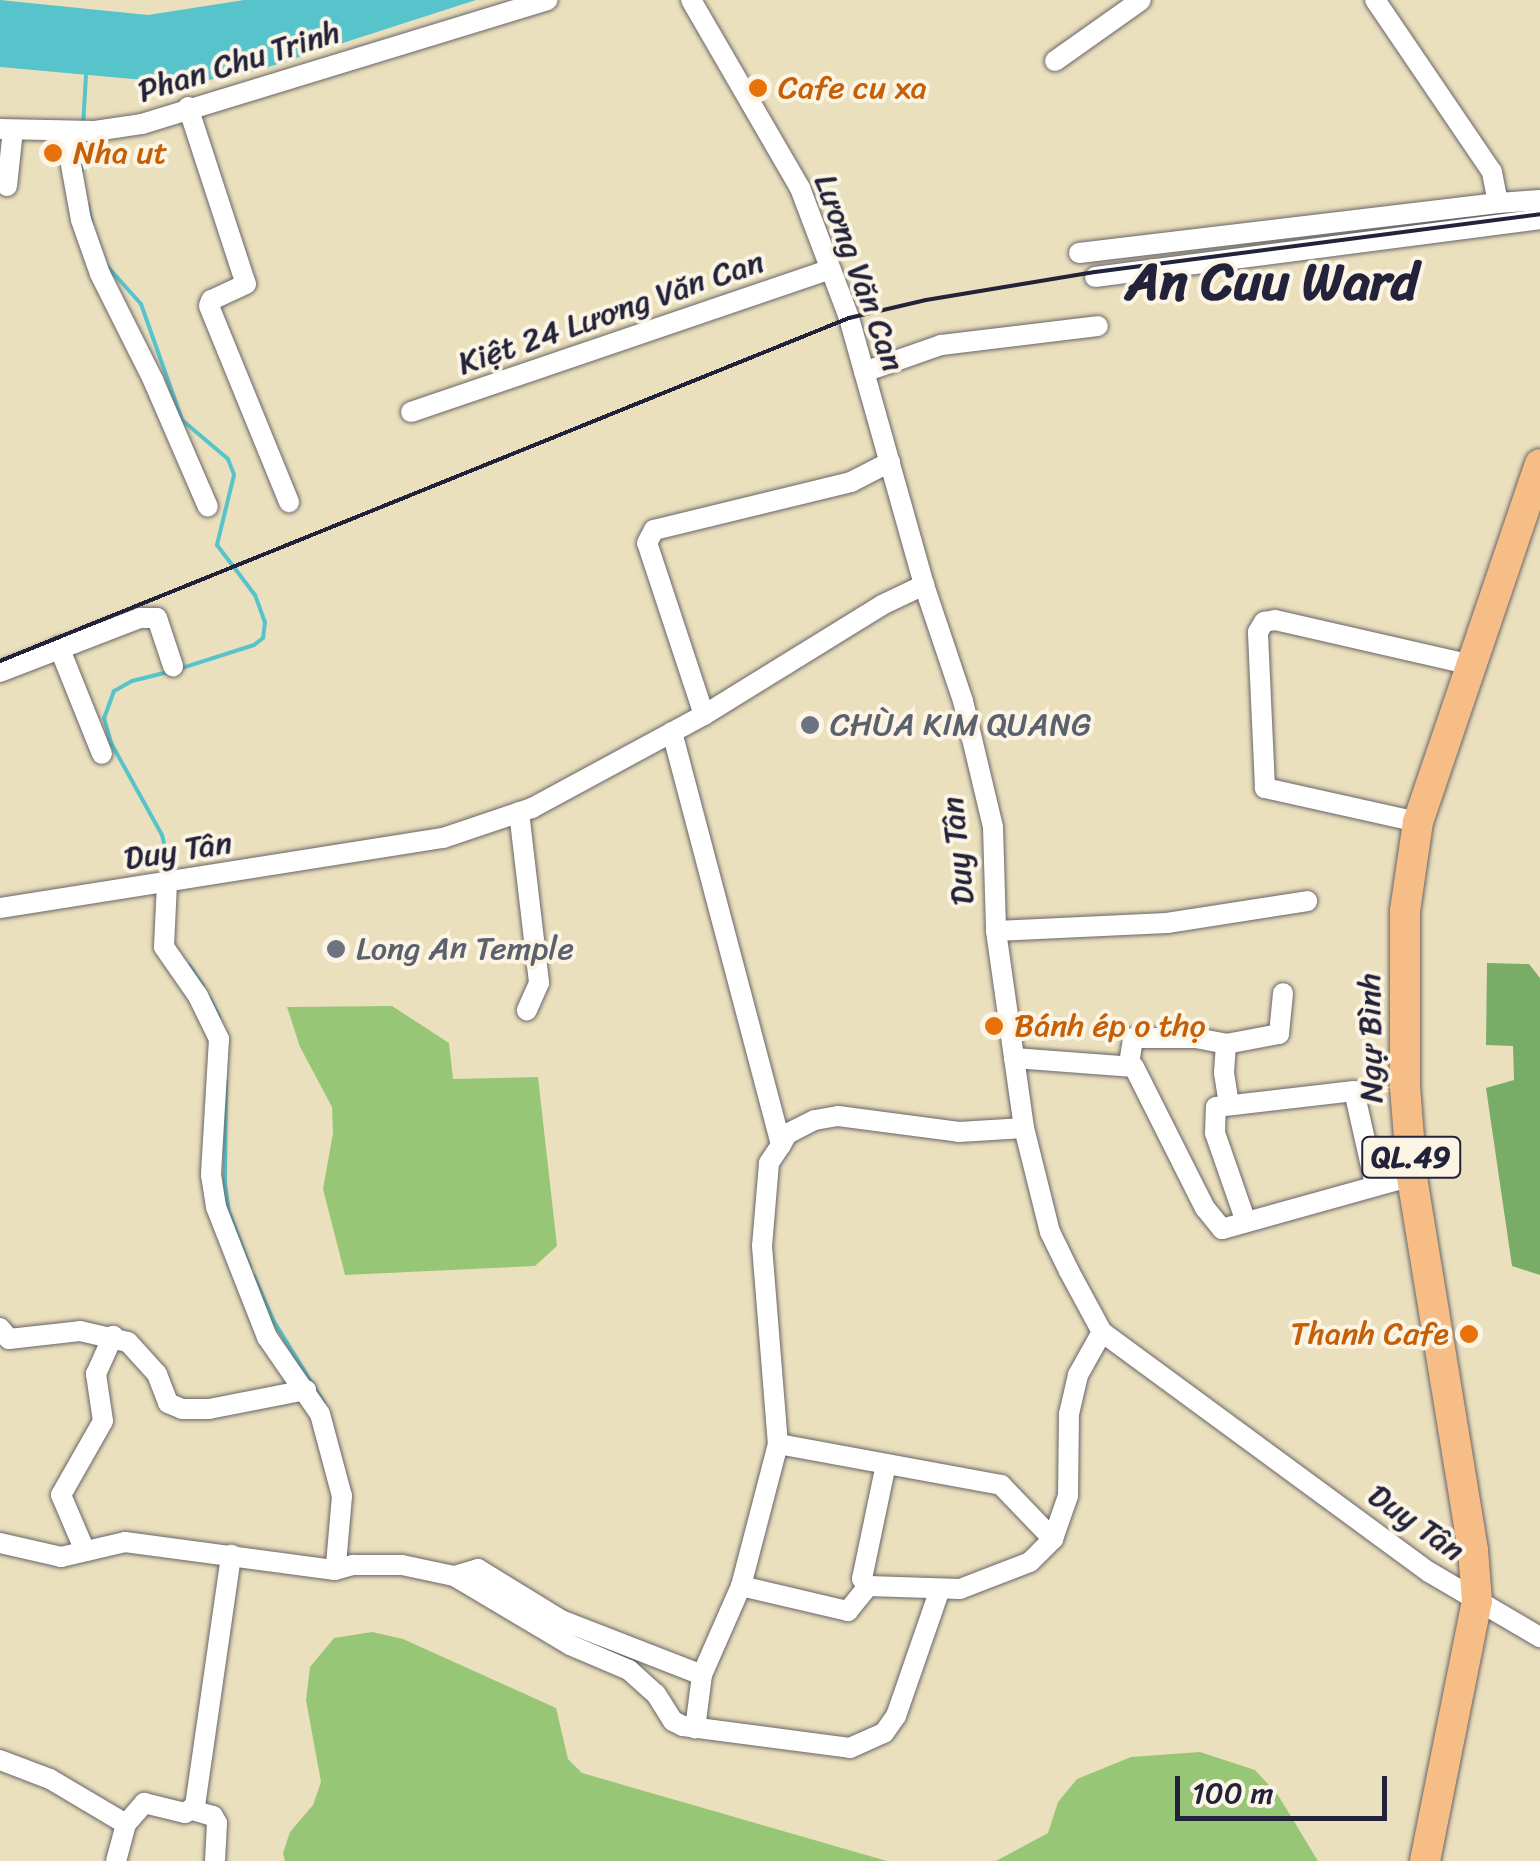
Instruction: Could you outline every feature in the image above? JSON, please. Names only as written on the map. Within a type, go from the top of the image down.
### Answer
[{"type":"highway","name":"Ngự Bình","points":[[1425,1861],[1477,1601],[1474,1550],[1412,1176],[1404,1087],[1405,911],[1418,822],[1540,464]]},
{"type":"street","name":"Phan Chu Trinh","points":[[6,130],[95,131],[142,124],[548,0]]},
{"type":"street","name":"Lương Văn Can","points":[[692,0],[800,188],[864,372],[924,586]]},
{"type":"street","points":[[1055,61],[1141,0]]},
{"type":"street","points":[[1375,0],[1492,172],[1498,203]]},
{"type":"street","points":[[188,107],[246,284],[211,300],[208,306],[289,502]]},
{"type":"street","points":[[6,130],[7,186]]},
{"type":"street","points":[[67,132],[81,220],[100,274],[208,506]]},
{"type":"street","points":[[1079,253],[1540,200]]},
{"type":"street","points":[[1096,277],[1540,219]]},
{"type":"street","name":"Kiệt 24 Lương Văn Can","points":[[411,412],[829,270]]},
{"type":"street","points":[[864,372],[941,345],[1098,326]]},
{"type":"street","points":[[704,715],[647,543],[654,530],[851,482],[890,462]]},
{"type":"street","name":"Duy Tân","points":[[0,908],[443,838],[519,812],[704,715],[816,643],[924,586],[963,701],[993,827],[996,931],[1024,1128],[1050,1232],[1102,1332],[1429,1572],[1540,1637]]},
{"type":"street","points":[[0,672],[114,625],[157,618],[173,666]]},
{"type":"street","points":[[1418,822],[1265,788],[1258,632],[1264,622],[1275,620],[1471,665]]},
{"type":"street","points":[[59,647],[102,754]]},
{"type":"street","points":[[672,732],[781,1145]]},
{"type":"street","points":[[519,812],[539,983],[527,1010]]},
{"type":"street","points":[[172,882],[164,947],[198,996],[219,1040],[211,1175],[216,1207],[267,1338],[320,1414],[342,1496],[338,1568]]},
{"type":"street","points":[[996,931],[1167,922],[1307,901]]},
{"type":"street","points":[[1283,993],[1278,1034],[1226,1044],[1196,1038],[1133,1038],[1129,1064],[1205,1208],[1222,1229],[1412,1176]]},
{"type":"street","points":[[1226,1044],[1224,1073],[1230,1104]]},
{"type":"street","points":[[1014,1058],[1129,1064]]},
{"type":"street","points":[[1246,1222],[1215,1133],[1216,1107],[1354,1091],[1376,1184]]},
{"type":"street","points":[[694,1729],[702,1675],[741,1586],[778,1444],[762,1246],[769,1163],[787,1134],[838,1116],[959,1132],[1024,1128]]},
{"type":"street","points":[[0,1328],[9,1339],[80,1330],[128,1342],[157,1374],[168,1403],[182,1409],[209,1410],[306,1390]]},
{"type":"street","points":[[886,1464],[862,1580],[868,1586],[960,1590],[1030,1562],[1053,1539],[1068,1496],[1067,1431],[1078,1375],[1102,1332]]},
{"type":"street","points":[[85,1551],[61,1495],[103,1422],[96,1374],[113,1336]]},
{"type":"street","points":[[778,1444],[1001,1485],[1014,1494],[1053,1539]]},
{"type":"street","points":[[0,1543],[61,1556],[125,1542],[338,1568],[402,1565],[454,1576],[570,1646],[629,1670],[656,1694],[672,1721],[694,1729],[825,1747],[850,1748],[870,1742],[896,1716],[940,1588]]},
{"type":"street","points":[[192,1810],[231,1556]]},
{"type":"street","points":[[454,1576],[478,1570],[561,1620],[702,1675]]},
{"type":"street","points":[[741,1586],[848,1611],[868,1586]]},
{"type":"street","points":[[0,1760],[50,1779],[126,1824]]},
{"type":"street","points":[[116,1861],[126,1824],[144,1803],[212,1816],[217,1823],[215,1861]]},
{"type":"green space","points":[[1487,963],[1529,964],[1540,978],[1540,1275],[1512,1266],[1486,1088],[1514,1080],[1513,1046],[1486,1045]]},
{"type":"green space","points":[[392,1006],[449,1043],[453,1079],[538,1077],[557,1246],[535,1266],[345,1275],[323,1189],[333,1133],[332,1107],[300,1047],[287,1007]]},
{"type":"green space","points":[[372,1632],[403,1639],[556,1708],[568,1759],[582,1773],[887,1861],[285,1861],[283,1853],[290,1832],[313,1805],[321,1782],[306,1700],[310,1667],[334,1638]]},
{"type":"green space","points":[[1200,1752],[1255,1770],[1278,1795],[1318,1861],[996,1861],[1048,1833],[1058,1802],[1077,1779],[1131,1757]]},
{"type":"water","points":[[0,0],[148,15],[244,0],[476,0],[256,71],[188,84],[0,67]]},
{"type":"waterway","points":[[83,126],[86,76]]},
{"type":"waterway","points":[[82,140],[82,171]]},
{"type":"waterway","points":[[88,205],[92,225]]},
{"type":"waterway","points":[[107,266],[141,304],[182,420],[228,459],[234,475],[217,545],[255,595],[265,622],[263,638],[254,645],[182,668]]},
{"type":"waterway","points":[[168,672],[132,681],[114,691],[104,718],[111,743],[162,835],[172,875]]},
{"type":"waterway","points":[[189,965],[203,986]]},
{"type":"waterway","points":[[210,999],[219,1017]]},
{"type":"waterway","points":[[226,1081],[225,1184],[229,1212],[250,1267]]},
{"type":"waterway","points":[[254,1276],[273,1320],[324,1403]]},
{"type":"railway","points":[[0,661],[849,318],[926,300],[1095,272],[1540,214]]},
{"type":"place","name":"Cafe cu xa","points":[[758,88]]},
{"type":"place","name":"Nha ut","points":[[53,153]]},
{"type":"place","name":"CHÙA KIM QUANG","points":[[810,725]]},
{"type":"place","name":"Long An Temple","points":[[336,949]]},
{"type":"place","name":"Bánh ép o thọ","points":[[994,1026]]},
{"type":"place","name":"Thanh Cafe","points":[[1469,1334]]},
{"type":"district","name":"An Cuu Ward","points":[[1272,283]]}]
